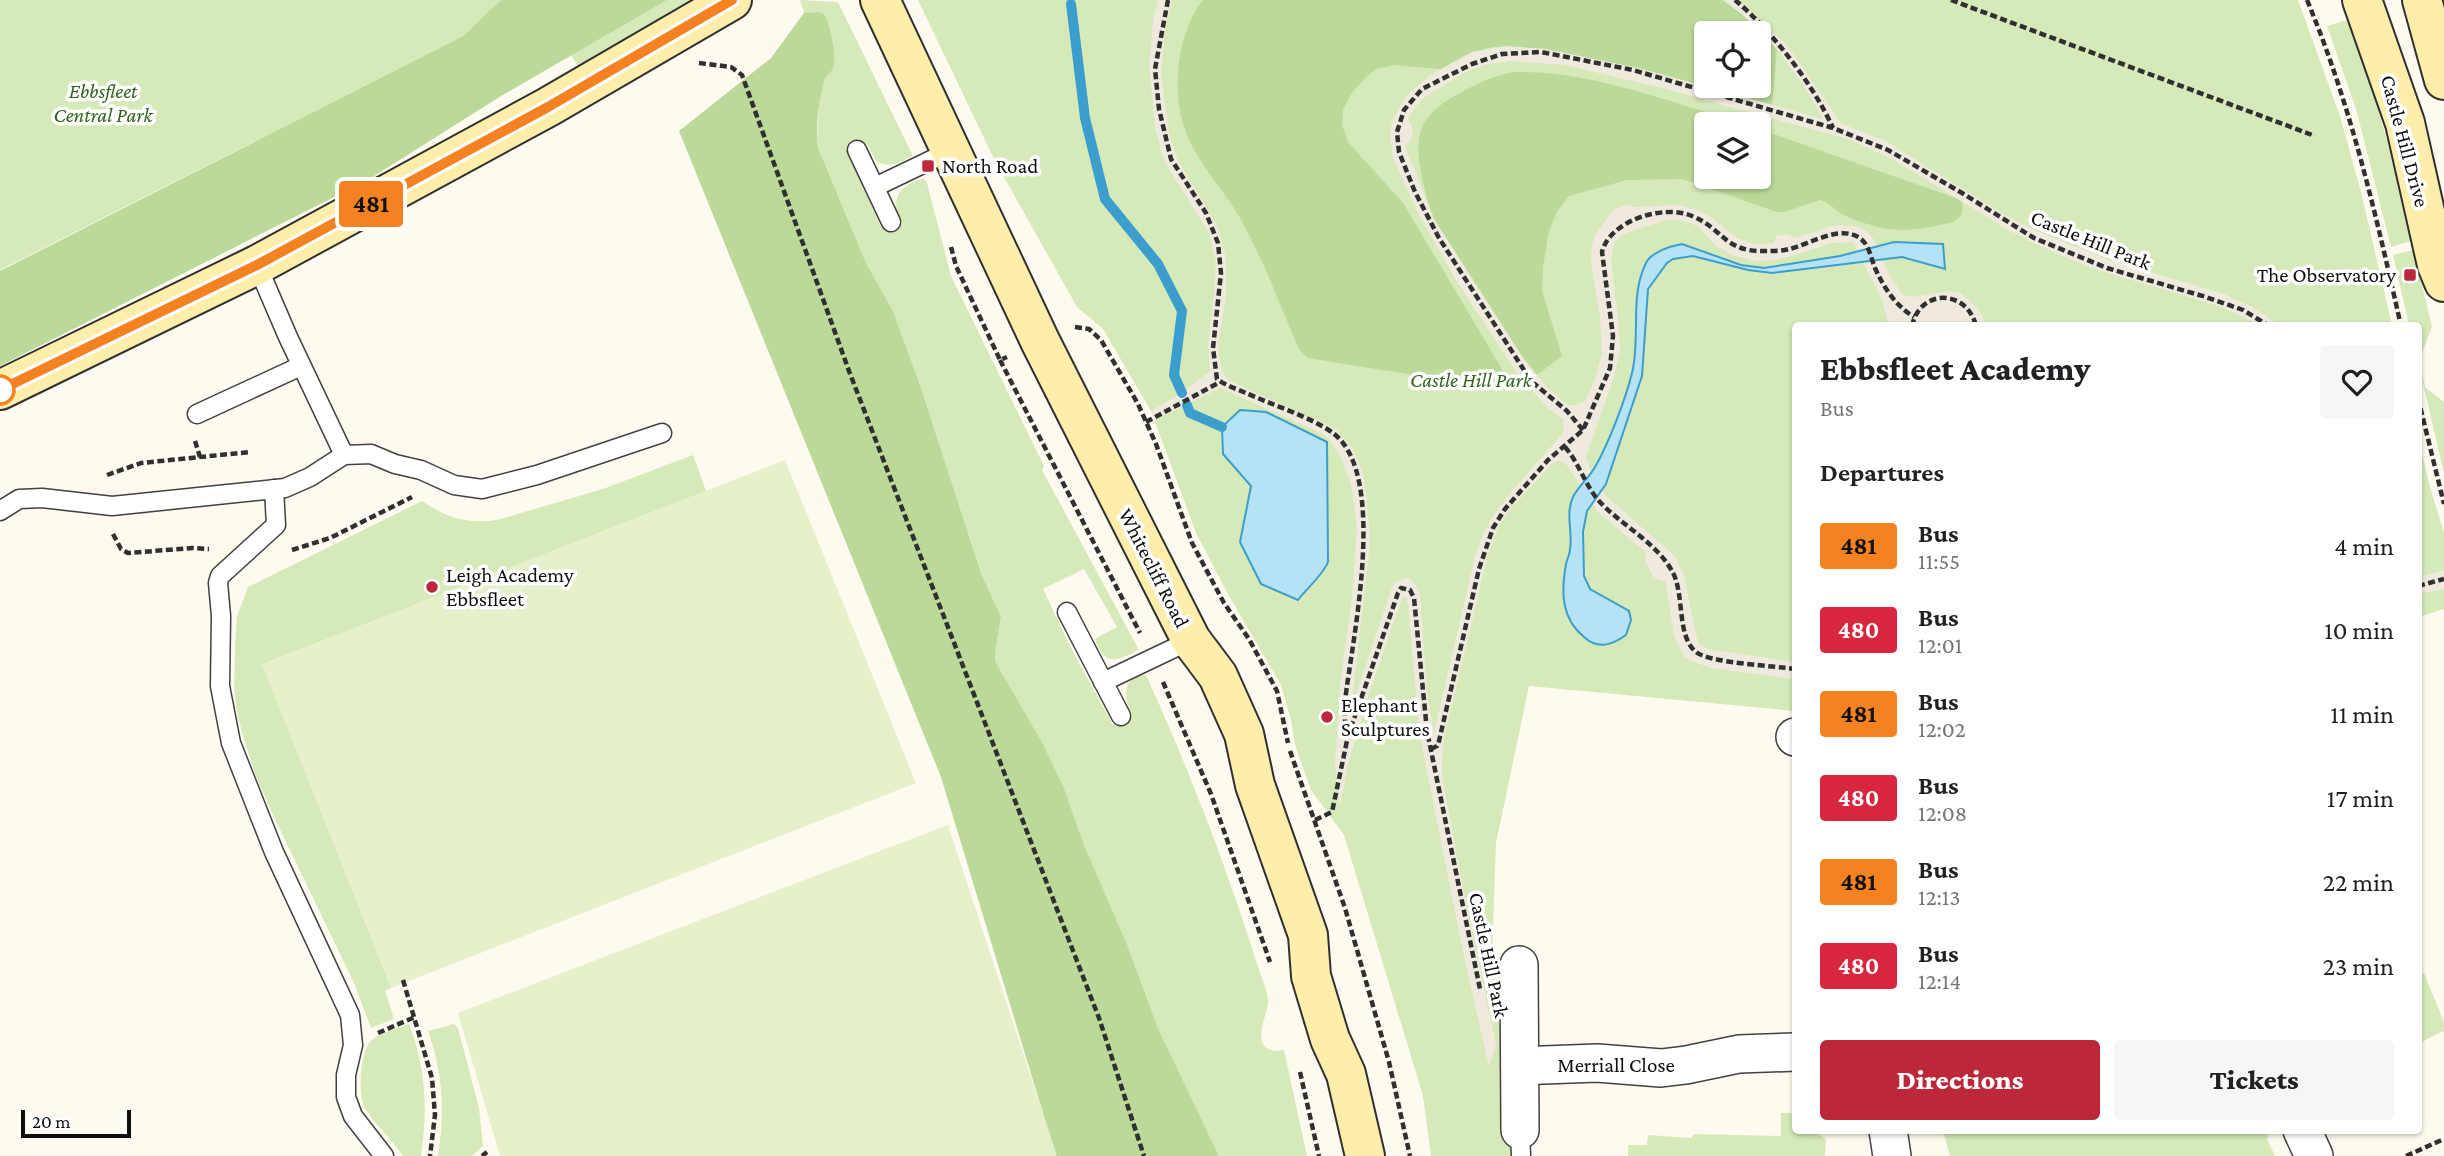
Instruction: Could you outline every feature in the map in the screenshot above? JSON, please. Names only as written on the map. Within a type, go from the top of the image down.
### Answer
[{"type":"street","points":[[0,390],[257,265],[548,107],[732,0]]},
{"type":"street","name":"Whitecliff Road","points":[[880,0],[1040,341],[1191,640],[1218,676],[1247,742],[1255,785],[1308,935],[1311,976],[1329,1039],[1346,1074],[1365,1156]]},
{"type":"street","name":"Castle Hill Drive","points":[[2361,0],[2405,123],[2437,265],[2444,282]]},
{"type":"street","points":[[2422,0],[2444,79]]},
{"type":"street","points":[[1519,965],[1521,1143]]},
{"type":"street","name":"Merriall Close","points":[[1520,1066],[1597,1063],[1661,1068],[1738,1054],[1792,1052]]},
{"type":"street","points":[[1889,1134],[1892,1156]]},
{"type":"street","points":[[2304,1134],[2314,1156]]},
{"type":"lane","points":[[857,150],[891,222]]},
{"type":"lane","points":[[875,187],[950,151]]},
{"type":"lane","points":[[257,265],[344,455]]},
{"type":"lane","points":[[197,414],[301,366]]},
{"type":"lane","points":[[0,511],[19,499],[42,498],[115,506],[285,488],[304,480],[344,455],[371,454],[421,470],[454,485],[482,489],[525,479],[662,433]]},
{"type":"lane","points":[[274,489],[276,524],[220,576],[217,588],[221,616],[220,686],[226,725],[252,801],[350,1015],[353,1045],[346,1075],[346,1097],[353,1116],[384,1156]]},
{"type":"lane","points":[[1067,612],[1121,716]]},
{"type":"lane","points":[[1103,682],[1191,640]]},
{"type":"path","points":[[1146,422],[1221,382],[1215,369],[1213,348],[1221,273],[1218,243],[1206,213],[1171,159],[1159,109],[1155,69],[1161,49],[1167,0]]},
{"type":"path","points":[[1735,0],[1795,66],[1819,100],[1833,128]]},
{"type":"path","points":[[1951,0],[2315,136]]},
{"type":"path","points":[[2307,0],[2332,63],[2355,136],[2400,322]]},
{"type":"path","name":"Castle Hill Park","points":[[1583,430],[1567,411],[1531,381],[1439,238],[1415,192],[1399,152],[1397,132],[1404,110],[1422,89],[1472,64],[1502,54],[1541,52],[1633,71],[1833,128],[1888,150],[2034,239],[2107,268],[2243,310],[2262,322]]},
{"type":"path","points":[[695,59],[701,64],[731,67],[742,75],[849,371],[1099,1018],[1144,1156]]},
{"type":"path","points":[[1431,749],[1437,747],[1479,569],[1489,538],[1511,503],[1548,460],[1583,430],[1597,403],[1612,358],[1612,329],[1602,252],[1604,243],[1613,231],[1642,218],[1676,212],[1699,219],[1726,242],[1746,250],[1789,249],[1828,236],[1845,234],[1859,238],[1867,247],[1895,302],[1914,317]]},
{"type":"path","points":[[1913,322],[1918,310],[1931,300],[1947,298],[1968,308],[1974,322]]},
{"type":"path","points":[[1000,360],[1153,658],[1211,794],[1272,968]]},
{"type":"path","name":"Castle Hill Park","points":[[1221,382],[1331,432],[1345,449],[1357,473],[1365,526],[1345,701],[1345,720],[1349,733]]},
{"type":"path","points":[[2422,414],[2444,504]]},
{"type":"path","points":[[1565,447],[1600,501],[1646,541],[1669,566],[1677,583],[1687,638],[1696,652],[1709,658],[1792,668]]},
{"type":"path","points":[[107,475],[141,463],[250,452]]},
{"type":"path","points":[[121,469],[112,529],[121,549],[126,553],[198,547],[269,559],[278,558],[295,548],[330,538],[419,495]]},
{"type":"path","points":[[2422,585],[2444,579]]},
{"type":"path","name":"Castle Hill Park","points":[[1314,820],[1332,812],[1349,733],[1398,593],[1401,588],[1408,588],[1412,591],[1416,605],[1420,680],[1431,749],[1483,1001]]},
{"type":"path","points":[[403,980],[428,1061],[434,1094],[434,1135],[430,1156]]},
{"type":"path","points":[[380,1032],[415,1017]]},
{"type":"path","points":[[1298,1062],[1319,1156]]},
{"type":"path","points":[[2406,1156],[2444,1139]]},
{"type":"green space","name":"Ebbsfleet Central Park","points":[[0,0],[501,0],[463,36],[0,270]]},
{"type":"green space","points":[[501,0],[667,0],[501,96],[368,180],[0,366],[0,271],[463,36]]},
{"type":"green space","points":[[667,0],[700,0],[579,68],[571,55]]},
{"type":"green space","points":[[800,0],[838,2],[912,154],[903,161],[890,165],[876,161],[867,144],[847,152],[881,227],[900,218],[896,204],[900,192],[910,184],[924,179],[951,276],[1044,466],[1042,470],[1139,650],[1118,659],[1107,658],[1103,654],[1095,639],[1117,627],[1084,569],[1043,589],[1071,648],[1113,725],[1132,715],[1126,696],[1128,684],[1137,677],[1147,677],[1207,820],[1234,893],[1267,995],[1262,1042],[1273,1050],[1284,1050],[1307,1156],[1219,1156],[1158,1028],[1127,944],[1084,845],[1064,788],[1043,744],[995,661],[1001,617],[981,573],[893,311],[866,263],[818,146],[819,104],[831,53],[831,36],[824,19],[817,12],[804,13]]},
{"type":"green space","name":"Castle Hill Park","points":[[918,0],[2298,0],[2340,116],[2391,322],[2274,322],[2223,294],[2108,260],[2033,230],[2028,240],[2073,260],[2209,302],[2255,322],[1792,322],[1792,711],[1529,686],[1496,843],[1492,958],[1508,958],[1511,1156],[1431,1156],[1423,1096],[1344,835],[1311,790],[1295,745],[1281,685],[1196,533],[1151,411],[1103,329],[1077,307],[995,161]]},
{"type":"green space","points":[[1203,0],[1723,0],[1749,21],[1694,21],[1694,83],[1642,69],[1545,49],[1492,47],[1464,56],[1441,69],[1395,65],[1376,69],[1351,94],[1343,110],[1342,125],[1348,142],[1403,203],[1502,369],[1506,384],[1502,388],[1308,358],[1299,349],[1253,242],[1239,215],[1194,149],[1182,122],[1179,67],[1187,30]]},
{"type":"green space","points":[[804,13],[824,14],[826,19],[834,56],[833,68],[825,79],[821,97],[817,122],[818,147],[866,263],[893,311],[981,573],[1001,617],[995,661],[1043,744],[1064,788],[1084,845],[1127,944],[1158,1028],[1219,1156],[1056,1156],[941,777],[679,131],[771,58]]},
{"type":"green space","points":[[2348,20],[2382,124],[2412,241],[2391,247],[2356,109],[2327,26]]},
{"type":"green space","points":[[1771,43],[1777,49],[1772,105],[1747,98],[1771,98]]},
{"type":"green space","points":[[1515,72],[1572,76],[1631,89],[1705,112],[1694,112],[1694,183],[1682,179],[1627,180],[1569,196],[1557,212],[1549,231],[1542,291],[1562,356],[1537,375],[1523,358],[1434,219],[1419,157],[1420,134],[1429,116],[1447,100],[1500,75]]},
{"type":"green space","points":[[1771,133],[1956,198],[1962,201],[1963,207],[1962,213],[1953,222],[1910,230],[1872,226],[1844,215],[1820,200],[1777,212],[1711,189],[1771,189]]},
{"type":"green space","points":[[2414,250],[2432,327],[2422,353],[2422,322],[2408,322],[2393,255]]},
{"type":"green space","points":[[2422,374],[2425,387],[2444,402],[2444,474]]},
{"type":"green space","points":[[2422,454],[2444,532],[2444,571],[2422,576]]},
{"type":"green space","points":[[693,455],[706,491],[263,664],[391,988],[385,991],[394,1019],[371,1028],[354,983],[255,774],[243,736],[234,689],[235,647],[237,616],[248,587],[422,501],[440,512],[458,518],[497,520],[603,489]]},
{"type":"green space","points":[[785,460],[916,783],[391,988],[262,664]]},
{"type":"green space","points":[[2422,589],[2434,591],[2444,589],[2444,609],[2422,616]]},
{"type":"green space","points":[[948,825],[1057,1156],[500,1156],[458,1013]]},
{"type":"green space","points":[[2424,973],[2444,1022],[2444,1031],[2422,1042]]},
{"type":"green space","points":[[409,1024],[419,1057],[424,1089],[421,1156],[403,1156],[365,1108],[361,1093],[361,1072],[369,1044],[381,1034]]},
{"type":"green space","points":[[454,1024],[458,1028],[479,1108],[483,1146],[472,1156],[438,1156],[442,1124],[440,1078],[428,1031]]},
{"type":"green space","points":[[1781,1113],[1792,1113],[1792,1134],[1819,1134],[1826,1140],[1825,1156],[1628,1156],[1628,1145],[1647,1145],[1648,1135],[1692,1138],[1693,1134],[1781,1136]]},
{"type":"green space","points":[[1944,1134],[2269,1134],[2267,1139],[2275,1156],[1950,1156]]},
{"type":"shaded area","name":"Castle Hill Park","points":[[1158,0],[1172,0],[1165,30],[1161,72],[1169,133],[1178,161],[1217,225],[1226,258],[1226,297],[1218,346],[1221,368],[1228,380],[1337,430],[1354,451],[1364,477],[1370,534],[1351,710],[1392,587],[1395,582],[1407,578],[1413,581],[1420,593],[1427,694],[1434,733],[1475,556],[1482,537],[1491,519],[1511,492],[1563,433],[1564,420],[1548,408],[1519,376],[1456,280],[1417,211],[1393,158],[1390,134],[1392,122],[1405,97],[1429,76],[1472,52],[1505,46],[1545,49],[1642,69],[1694,83],[1694,97],[1565,65],[1510,61],[1484,65],[1464,73],[1422,99],[1408,118],[1413,130],[1412,139],[1405,146],[1434,219],[1523,358],[1547,387],[1568,405],[1585,401],[1595,380],[1602,353],[1600,317],[1591,264],[1592,244],[1611,212],[1625,205],[1680,205],[1696,209],[1711,217],[1737,238],[1755,244],[1774,243],[1776,236],[1787,234],[1796,238],[1832,226],[1858,227],[1867,231],[1874,240],[1890,276],[1903,295],[1912,297],[1949,291],[1961,293],[1980,311],[1985,322],[1887,322],[1883,302],[1853,242],[1833,243],[1778,260],[1755,261],[1731,255],[1714,244],[1699,227],[1688,222],[1666,220],[1632,231],[1614,243],[1611,262],[1620,352],[1586,457],[1592,475],[1606,496],[1676,557],[1684,576],[1698,643],[1708,649],[1792,662],[1792,679],[1710,668],[1685,658],[1674,636],[1665,581],[1653,576],[1643,550],[1598,512],[1566,464],[1559,461],[1553,463],[1511,508],[1498,527],[1487,559],[1444,738],[1442,759],[1442,775],[1461,878],[1496,1045],[1489,1067],[1420,737],[1407,597],[1402,598],[1368,697],[1347,768],[1340,806],[1335,764],[1340,686],[1352,597],[1357,528],[1351,485],[1341,457],[1323,434],[1220,388],[1155,420],[1151,411],[1182,393],[1210,371],[1208,345],[1216,261],[1209,233],[1162,155],[1155,127],[1149,65]]},
{"type":"shaded area","name":"Castle Hill Park","points":[[1723,0],[1737,0],[1760,21],[1749,21]]},
{"type":"shaded area","name":"Castle Hill Park","points":[[1771,31],[1786,44],[1842,124],[1884,140],[2001,213],[2038,232],[2108,260],[2223,294],[2274,322],[2254,322],[2222,307],[2089,267],[2010,231],[1892,159],[1851,140],[1771,118],[1771,112],[1749,112],[1698,98],[1747,98],[1823,119],[1804,86],[1771,43]]},
{"type":"shaded area","points":[[2444,571],[2444,589],[2422,593],[2422,576]]},
{"type":"water","points":[[1894,242],[1943,244],[1945,269],[1902,257],[1772,273],[1748,270],[1693,256],[1673,259],[1667,263],[1648,289],[1642,376],[1606,484],[1587,511],[1583,532],[1584,576],[1590,589],[1629,611],[1631,620],[1626,635],[1616,641],[1600,645],[1589,641],[1576,630],[1564,604],[1564,574],[1571,542],[1571,503],[1600,458],[1626,395],[1636,345],[1638,289],[1649,259],[1662,250],[1682,244],[1741,265],[1764,268],[1840,256]]},
{"type":"water","points":[[1240,410],[1266,412],[1327,442],[1328,562],[1319,577],[1298,600],[1261,584],[1240,542],[1251,486],[1223,454],[1222,427]]},
{"type":"waterway","points":[[1071,4],[1085,118],[1105,199],[1158,264],[1182,311],[1174,375],[1182,393]]},
{"type":"waterway","points":[[1187,405],[1190,413],[1222,427]]},
{"type":"bus line","name":"481","points":[[0,390],[257,265],[426,175],[732,0]]},
{"type":"place","name":"North Road","points":[[928,166]]},
{"type":"place","name":"The Observatory","points":[[2410,275]]},
{"type":"place","name":"Leigh Academy Ebbsfleet","points":[[432,587]]},
{"type":"place","name":"Elephant Sculptures","points":[[1327,717]]}]
